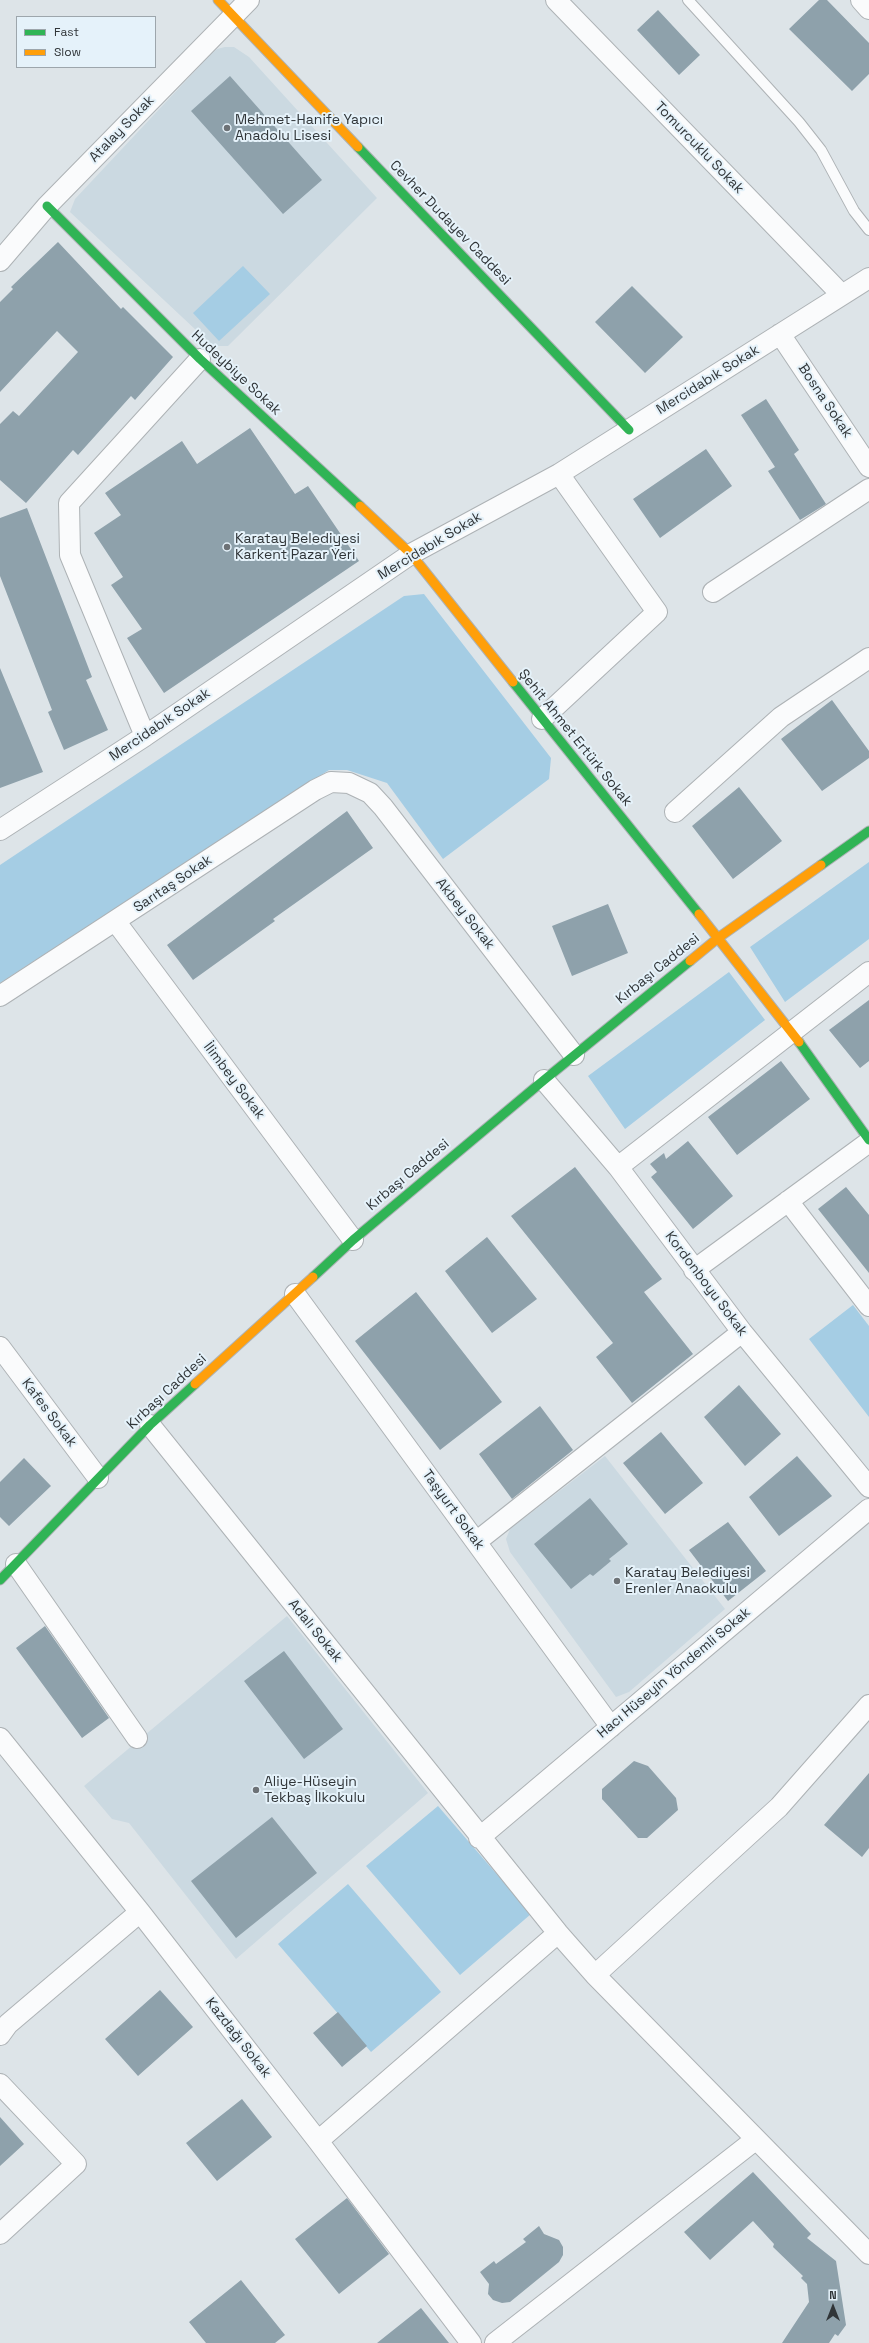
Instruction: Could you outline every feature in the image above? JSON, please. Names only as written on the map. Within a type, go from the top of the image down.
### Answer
[{"type":"street","name":"Cevher Dudayev Caddesi","points":[[218,0],[629,430]]},
{"type":"street","name":"Atalay Sokak","points":[[0,261],[47,206],[249,0]]},
{"type":"street","name":"Tomurcuklu Sokak","points":[[556,0],[842,295]]},
{"type":"street","points":[[861,0],[869,9]]},
{"type":"street","name":"Hudeybiye Sokak","points":[[47,206],[200,359],[411,554]]},
{"type":"street","name":"Mercidabık Sokak","points":[[0,830],[145,736],[411,554],[559,474],[869,278]]},
{"type":"street","name":"Bosna Sokak","points":[[780,334],[869,467]]},
{"type":"street","points":[[145,736],[70,556],[69,503],[200,359]]},
{"type":"street","points":[[542,718],[657,612],[559,474]]},
{"type":"street","points":[[713,592],[869,489]]},
{"type":"street","name":"Şehit Ahmet Ertürk Sokak","points":[[411,554],[718,938],[791,1032],[869,1141]]},
{"type":"street","points":[[675,812],[781,717],[869,658]]},
{"type":"street","name":"Sarıtaş Sokak","points":[[0,996],[116,922],[315,790],[331,782],[349,783]]},
{"type":"street","name":"Akbey Sokak","points":[[349,783],[370,793],[383,808],[574,1055]]},
{"type":"street","name":"Kırbaşı Caddesi","points":[[0,1580],[150,1425],[353,1240],[574,1055],[718,938],[869,832]]},
{"type":"street","name":"İlimbey Sokak","points":[[116,922],[353,1240]]},
{"type":"street","points":[[618,1167],[869,972]]},
{"type":"street","name":"Kordonboyu Sokak","points":[[544,1080],[618,1167],[742,1332],[869,1487]]},
{"type":"street","points":[[694,1270],[869,1141]]},
{"type":"street","points":[[788,1201],[869,1306]]},
{"type":"street","name":"Taşyurt Sokak","points":[[295,1294],[611,1726]]},
{"type":"street","points":[[476,1542],[742,1332]]},
{"type":"street","name":"Kafes Sokak","points":[[0,1347],[98,1478]]},
{"type":"street","name":"Adalı Sokak","points":[[150,1425],[479,1838],[558,1933],[595,1975],[755,2140],[869,2254]]},
{"type":"street","name":"Hacı Hüseyin Yöndemli Sokak","points":[[479,1838],[869,1509]]},
{"type":"street","points":[[16,1564],[137,1738]]},
{"type":"street","points":[[595,1975],[779,1807],[869,1705]]},
{"type":"street","name":"Kazdağı Sokak","points":[[0,1738],[140,1912],[318,2141],[471,2343]]},
{"type":"street","points":[[0,2035],[8,2024],[140,1912]]},
{"type":"street","points":[[318,2141],[558,1933]]},
{"type":"street","points":[[0,2084],[76,2164],[0,2234]]},
{"type":"street","points":[[495,2343],[755,2140]]},
{"type":"lane","points":[[688,0],[799,122],[821,150],[854,211],[869,230]]},
{"type":"shaded area","name":"Mehmet-Hanife Yapıcı Anadolu Lisesi","points":[[234,47],[249,57],[377,198],[228,346],[213,346],[70,212],[75,199],[210,55],[217,49]]},
{"type":"shaded area","points":[[243,266],[270,294],[219,341],[193,313]]},
{"type":"shaded area","points":[[424,594],[551,758],[549,779],[443,859],[387,783],[347,770],[329,770],[0,983],[0,865],[404,596]]},
{"type":"shaded area","points":[[869,862],[869,939],[785,1002],[750,947]]},
{"type":"shaded area","points":[[729,972],[765,1020],[625,1129],[588,1076]]},
{"type":"shaded area","points":[[853,1305],[869,1326],[869,1417],[809,1339]]},
{"type":"shaded area","name":"Karatay Belediyesi Erenler Anaokulu","points":[[605,1456],[725,1609],[629,1692],[616,1697],[510,1552],[506,1539],[510,1529]]},
{"type":"shaded area","name":"Aliye-Hüseyin Tekbaş İlkokulu","points":[[287,1616],[428,1793],[236,1959],[129,1823],[112,1819],[84,1786]]},
{"type":"shaded area","points":[[438,1806],[531,1914],[460,1975],[366,1866]]},
{"type":"shaded area","points":[[348,1884],[441,1992],[371,2052],[278,1944]]},
{"type":"building","points":[[819,0],[827,0],[869,43],[869,74],[852,91],[789,29]]},
{"type":"building","points":[[658,10],[700,55],[679,75],[637,30]]},
{"type":"building","points":[[230,76],[322,180],[283,214],[191,111]]},
{"type":"building","points":[[58,242],[121,309],[123,307],[173,357],[135,400],[131,396],[78,455],[73,450],[26,503],[0,480],[0,424],[13,411],[19,416],[78,352],[57,331],[0,392],[0,302],[13,289],[11,287]]},
{"type":"building","points":[[632,286],[683,337],[645,373],[595,322]]},
{"type":"building","points":[[766,399],[799,450],[794,454],[826,504],[800,520],[768,471],[775,467],[741,415]]},
{"type":"building","name":"Karatay Belediyesi Karkent Pazar Yeri","points":[[250,428],[295,494],[308,486],[359,561],[164,693],[127,638],[142,629],[111,585],[123,577],[94,533],[121,515],[105,493],[182,441],[197,464]]},
{"type":"building","points":[[706,449],[732,486],[660,538],[633,499]]},
{"type":"building","points":[[27,508],[92,677],[86,680],[108,730],[64,750],[48,712],[52,710],[0,576],[0,518]]},
{"type":"building","points":[[0,668],[43,772],[0,788]]},
{"type":"building","points":[[832,700],[869,751],[869,758],[822,791],[781,739]]},
{"type":"building","points":[[739,787],[782,841],[733,879],[692,826]]},
{"type":"building","points":[[347,811],[373,848],[273,919],[275,921],[193,980],[167,945]]},
{"type":"building","points":[[608,904],[628,953],[572,976],[552,926]]},
{"type":"building","points":[[869,1000],[869,1061],[860,1068],[829,1030]]},
{"type":"building","points":[[781,1061],[810,1099],[737,1155],[708,1117]]},
{"type":"building","points":[[688,1141],[733,1196],[693,1229],[651,1177],[657,1172],[650,1164],[664,1153],[666,1159]]},
{"type":"building","points":[[575,1167],[662,1279],[644,1292],[693,1354],[632,1403],[596,1357],[613,1343],[511,1216]]},
{"type":"building","points":[[846,1187],[869,1215],[869,1273],[818,1209]]},
{"type":"building","points":[[487,1237],[537,1299],[492,1333],[445,1271]]},
{"type":"building","points":[[416,1292],[502,1402],[440,1450],[355,1341]]},
{"type":"building","points":[[739,1385],[781,1434],[745,1466],[704,1417]]},
{"type":"building","points":[[540,1406],[573,1450],[512,1499],[479,1454]]},
{"type":"building","points":[[661,1432],[703,1483],[665,1514],[623,1463]]},
{"type":"building","points":[[797,1456],[832,1496],[779,1536],[749,1497]]},
{"type":"building","points":[[24,1458],[51,1486],[9,1526],[0,1517],[0,1482]]},
{"type":"building","points":[[590,1498],[628,1544],[609,1559],[611,1561],[593,1576],[590,1574],[571,1589],[534,1544]]},
{"type":"building","points":[[728,1522],[766,1571],[728,1601],[689,1550]]},
{"type":"building","points":[[45,1626],[109,1718],[82,1738],[16,1648]]},
{"type":"building","points":[[284,1651],[343,1729],[304,1759],[244,1681]]},
{"type":"building","points":[[634,1761],[648,1766],[676,1798],[678,1810],[647,1838],[638,1838],[602,1799],[602,1789]]},
{"type":"building","points":[[869,1773],[869,1848],[862,1857],[824,1825]]},
{"type":"building","points":[[272,1817],[317,1873],[236,1938],[191,1881]]},
{"type":"building","points":[[160,1990],[193,2027],[138,2076],[105,2039]]},
{"type":"building","points":[[338,2012],[367,2046],[342,2067],[313,2033]]},
{"type":"building","points":[[242,2099],[272,2137],[217,2181],[186,2143]]},
{"type":"building","points":[[0,2117],[24,2144],[0,2166]]},
{"type":"building","points":[[753,2172],[811,2234],[807,2238],[836,2261],[846,2325],[838,2336],[835,2334],[829,2343],[782,2343],[809,2302],[807,2284],[801,2278],[803,2276],[773,2247],[774,2244],[753,2221],[710,2260],[684,2232]]},
{"type":"building","points":[[347,2198],[389,2254],[339,2294],[295,2239]]},
{"type":"building","points":[[539,2226],[544,2234],[559,2240],[563,2247],[563,2255],[559,2262],[510,2302],[502,2303],[493,2300],[488,2294],[489,2284],[480,2272],[494,2261],[496,2264],[526,2242],[523,2239]]},
{"type":"building","points":[[241,2280],[285,2335],[275,2343],[206,2343],[189,2322]]},
{"type":"building","points":[[421,2308],[449,2343],[377,2343]]},
{"type":"traffic: fast","points":[[358,147],[629,430]]},
{"type":"traffic: fast","points":[[47,206],[200,359],[360,506]]},
{"type":"traffic: fast","points":[[513,682],[699,914]]},
{"type":"traffic: fast","points":[[821,865],[869,831]]},
{"type":"traffic: fast","points":[[313,1277],[353,1240],[544,1080],[690,961]]},
{"type":"traffic: fast","points":[[799,1042],[869,1140]]},
{"type":"traffic: fast","points":[[0,1580],[150,1425],[195,1384]]},
{"type":"traffic: slow","points":[[218,0],[358,147]]},
{"type":"traffic: slow","points":[[360,506],[411,554],[513,682]]},
{"type":"traffic: slow","points":[[690,961],[718,938],[821,865]]},
{"type":"traffic: slow","points":[[699,914],[799,1042]]},
{"type":"traffic: slow","points":[[195,1384],[313,1277]]},
{"type":"place","name":"Mehmet-Hanife Yapıcı Anadolu Lisesi","points":[[227,128]]},
{"type":"place","name":"Karatay Belediyesi Karkent Pazar Yeri","points":[[227,547]]},
{"type":"place","name":"Karatay Belediyesi Erenler Anaokulu","points":[[617,1581]]},
{"type":"place","name":"Aliye-Hüseyin Tekbaş İlkokulu","points":[[256,1790]]}]
